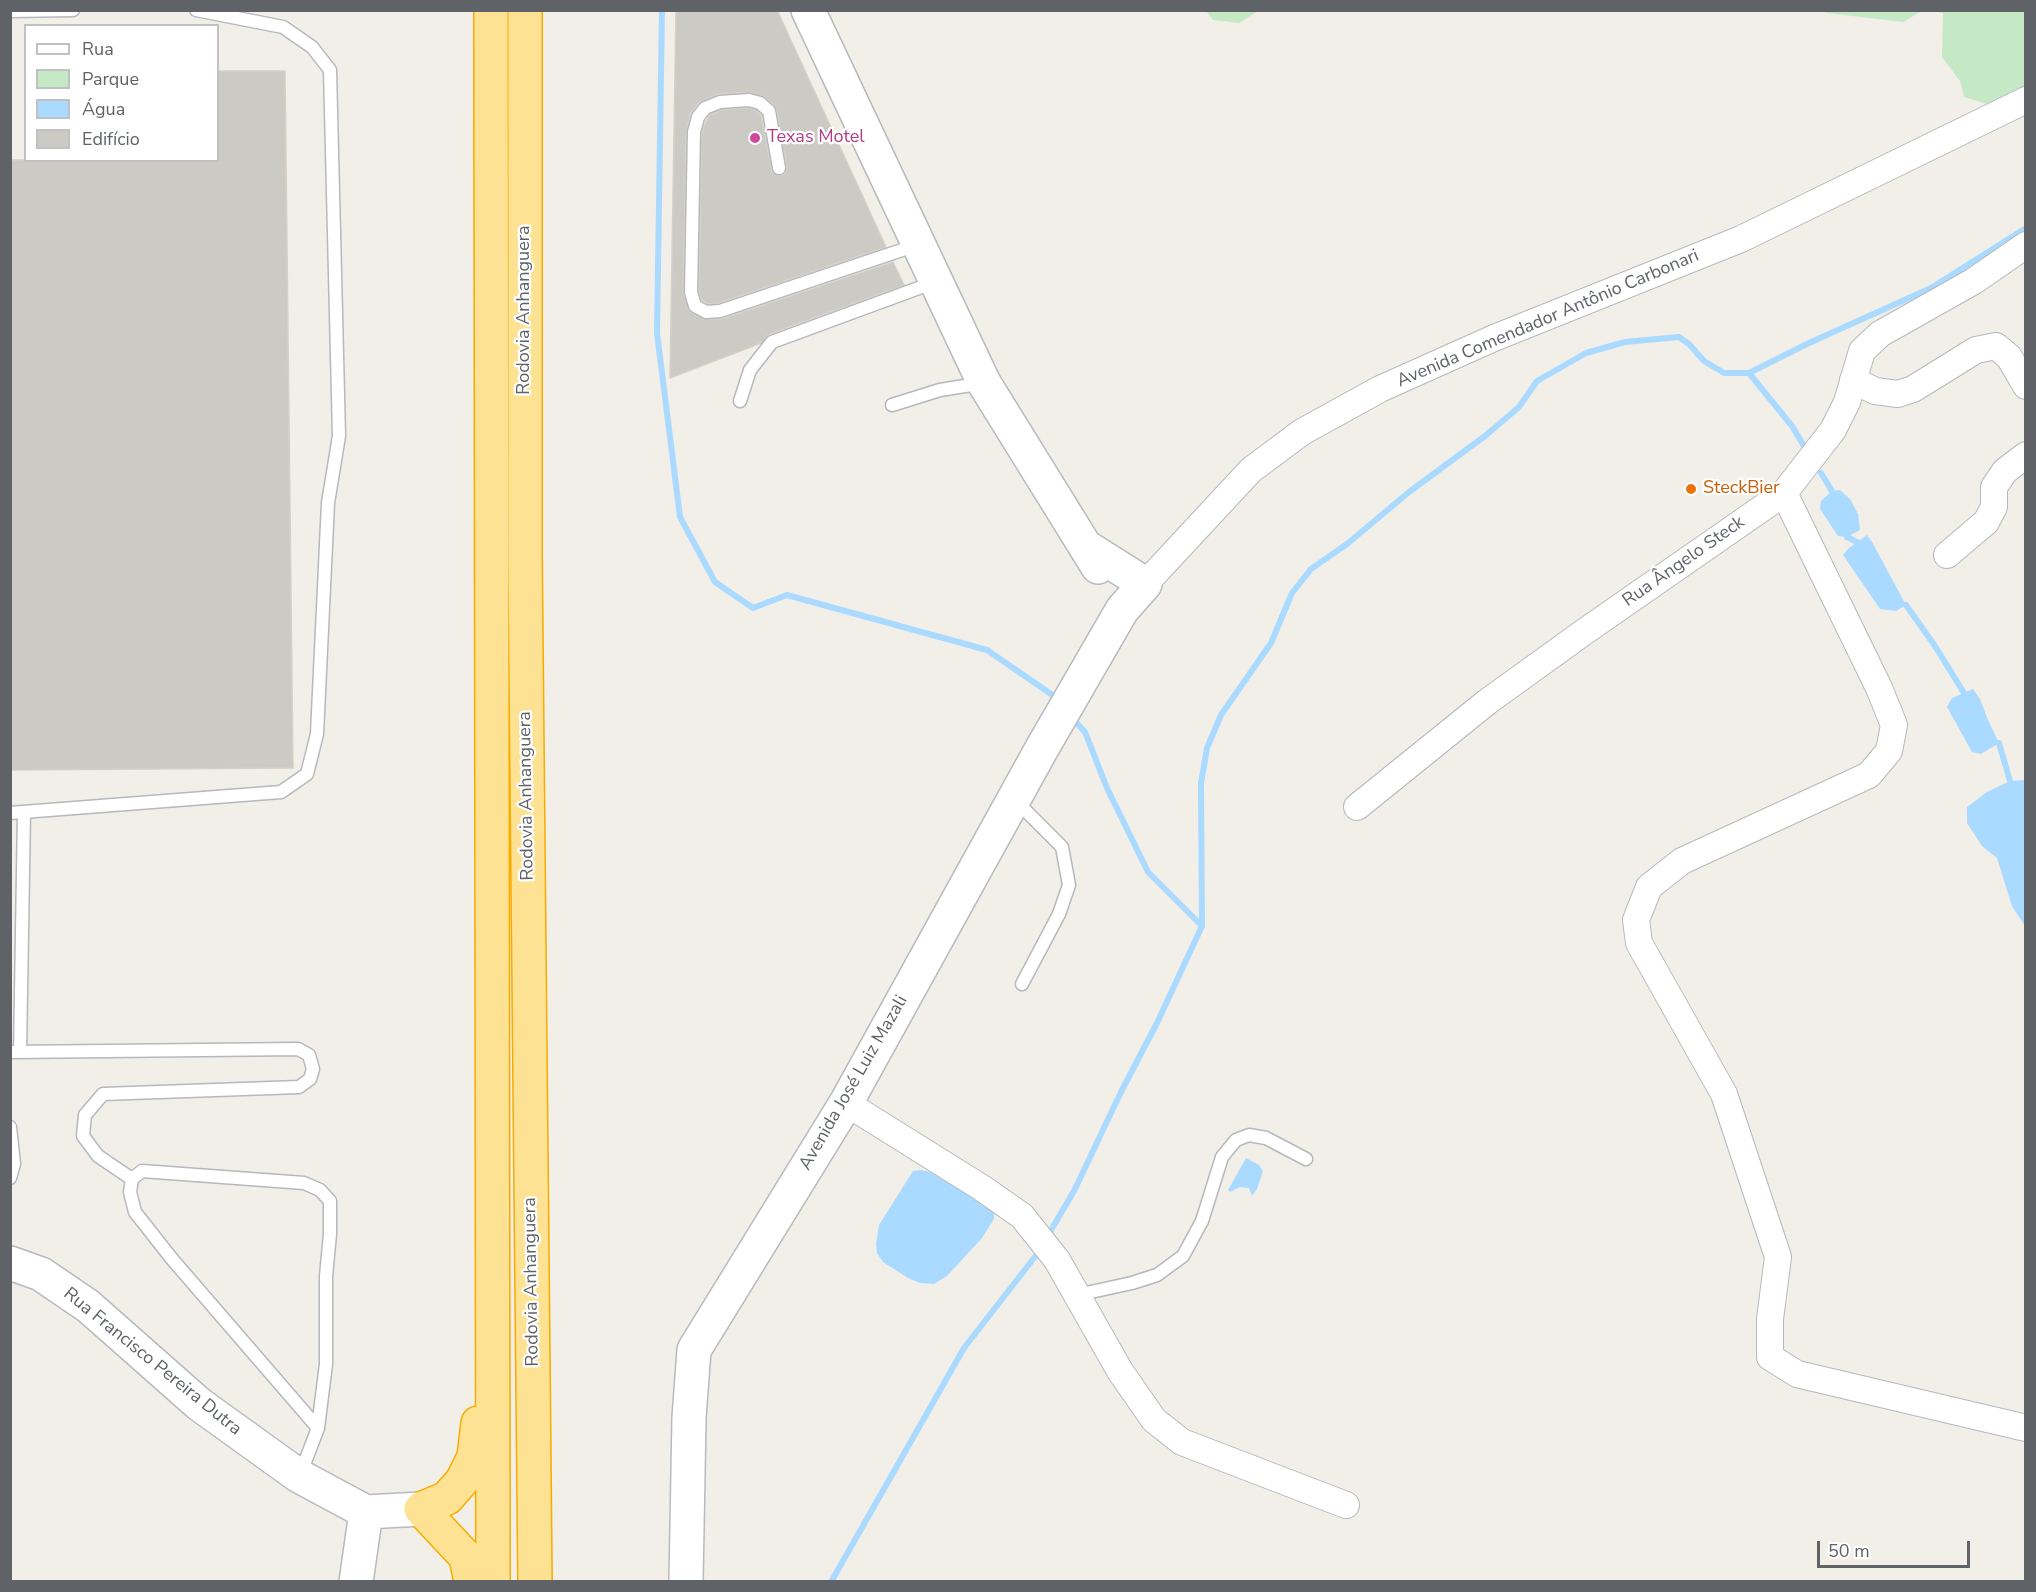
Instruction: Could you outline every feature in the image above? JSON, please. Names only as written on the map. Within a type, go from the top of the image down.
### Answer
[{"type":"highway","name":"Rodovia Anhanguera","points":[[491,10],[493,1581]]},
{"type":"highway","name":"Rodovia Anhanguera","points":[[525,10],[525,554],[535,1581]]},
{"type":"highway","points":[[471,1581],[466,1557],[421,1509],[447,1498],[462,1481],[474,1457],[492,1291]]},
{"type":"main road","points":[[808,10],[984,383],[1088,548],[1122,610]]},
{"type":"main road","points":[[1088,548],[1145,584]]},
{"type":"main road","name":"Avenida Comendador Antônio Carbonari","points":[[1122,610],[1145,584]]},
{"type":"main road","name":"Avenida José Luiz Mazali","points":[[686,1581],[689,1418],[694,1350],[846,1103],[1041,750],[1122,610]]},
{"type":"main road","name":"Rua Francisco Pereira Dutra","points":[[10,1263],[41,1274],[87,1306],[199,1404],[299,1476],[366,1512]]},
{"type":"main road","points":[[356,1581],[366,1512],[421,1509]]},
{"type":"street","name":"Avenida Comendador Antônio Carbonari","points":[[1145,584],[1251,470],[1302,432],[1380,389],[1494,338],[1741,238],[2025,100]]},
{"type":"street","name":"Rua Ângelo Steck","points":[[1357,807],[1487,702],[1784,493],[1833,430],[1847,402],[1862,351],[1880,334],[1974,281],[2025,245]]},
{"type":"street","points":[[1853,380],[1875,391],[1898,394],[1913,388],[1976,350],[1996,346],[2009,357],[2025,386]]},
{"type":"street","points":[[1947,555],[1986,522],[1994,507],[1994,487],[2005,471],[2025,455]]},
{"type":"street","points":[[1784,493],[1879,688],[1894,725],[1889,751],[1869,775],[1682,861],[1649,887],[1636,920],[1639,943],[1724,1094],[1778,1257],[1770,1319],[1770,1357],[1797,1374],[2025,1428]]},
{"type":"street","points":[[846,1103],[982,1188],[1022,1216],[1058,1260],[1120,1371],[1154,1420],[1182,1442],[1346,1505]]},
{"type":"lane","points":[[10,11],[74,10]]},
{"type":"lane","points":[[10,813],[281,792],[307,774],[317,734],[328,503],[339,436],[330,70],[312,47],[283,27],[196,10]]},
{"type":"lane","points":[[779,168],[769,111],[760,103],[749,100],[720,102],[705,108],[698,117],[694,132],[691,292],[695,306],[706,312],[720,311],[918,245]]},
{"type":"lane","points":[[740,401],[750,370],[771,342],[936,282]]},
{"type":"lane","points":[[892,405],[940,390],[984,383]]},
{"type":"lane","points":[[1014,800],[1062,847],[1069,885],[1059,914],[1022,984]]},
{"type":"lane","points":[[24,812],[15,1052],[298,1049],[309,1055],[313,1069],[310,1079],[299,1087],[103,1094],[85,1115],[83,1136],[98,1156],[132,1179]]},
{"type":"lane","points":[[10,1127],[14,1164],[10,1178]]},
{"type":"lane","points":[[1077,1295],[1157,1275],[1183,1256],[1202,1221],[1222,1156],[1236,1140],[1249,1135],[1266,1138],[1306,1159]]},
{"type":"lane","points":[[299,1476],[318,1428],[326,1364],[326,1276],[330,1201],[320,1190],[304,1183],[142,1170],[132,1179],[130,1192],[135,1212],[172,1259],[318,1428]]},
{"type":"green space","points":[[1821,10],[1922,11],[1903,22]]},
{"type":"green space","points":[[1206,11],[1258,11],[1239,23],[1213,20]]},
{"type":"green space","points":[[1933,11],[2025,11],[2025,86],[1987,104],[1964,97],[1960,81],[1942,57],[1943,13]]},
{"type":"water","points":[[1840,490],[1850,499],[1858,514],[1860,530],[1847,537],[1838,536],[1820,509],[1821,501],[1832,491]]},
{"type":"water","points":[[1867,535],[1906,605],[1896,611],[1880,609],[1843,555]]},
{"type":"water","points":[[1973,689],[1980,699],[1999,743],[1981,754],[1972,752],[1947,707],[1952,698]]},
{"type":"water","points":[[2026,780],[2025,926],[2012,906],[1997,858],[1982,846],[1967,823],[1967,807],[1987,792],[2010,781]]},
{"type":"water","points":[[1246,1158],[1259,1165],[1263,1171],[1252,1196],[1249,1188],[1240,1187],[1230,1192],[1228,1190]]},
{"type":"water","points":[[913,1171],[930,1172],[994,1210],[994,1219],[982,1238],[947,1276],[934,1284],[920,1283],[908,1278],[883,1262],[877,1253],[879,1225]]},
{"type":"building","name":"Texas Motel","points":[[676,10],[777,10],[886,247],[718,303],[708,304],[702,300],[699,291],[702,133],[706,121],[710,115],[722,110],[748,108],[756,110],[761,115],[772,173],[781,176],[785,174],[787,167],[777,110],[774,105],[765,97],[751,92],[717,94],[698,103],[690,114],[686,132],[683,292],[689,311],[703,319],[722,319],[893,262],[904,285],[769,334],[761,343],[670,378]]},
{"type":"building","points":[[219,71],[285,71],[293,768],[10,770],[10,160],[24,160],[24,162],[219,162]]},
{"type":"waterway","points":[[662,10],[657,333],[680,517],[715,582],[753,608],[787,595],[987,650],[1051,694],[1058,702]]},
{"type":"waterway","points":[[1047,1237],[1074,1191],[1202,926],[1201,783],[1207,748],[1221,715],[1271,643],[1292,593],[1311,569],[1347,544],[1409,492],[1485,436],[1519,407],[1537,381],[1586,353],[1625,342],[1679,337],[1689,344],[1704,361],[1724,373],[1749,373],[1931,288],[2026,228]]},
{"type":"waterway","points":[[1749,373],[1792,426],[1807,451]]},
{"type":"waterway","points":[[1821,473],[1832,491]]},
{"type":"waterway","points":[[1847,537],[1857,542]]},
{"type":"waterway","points":[[1906,605],[1964,693]]},
{"type":"waterway","points":[[1072,718],[1085,732],[1107,788],[1148,872],[1202,926]]},
{"type":"waterway","points":[[1999,743],[2010,781]]},
{"type":"waterway","points":[[831,1582],[964,1348],[1041,1249]]},
{"type":"place","name":"Texas Motel","points":[[755,138]]},
{"type":"place","name":"SteckBier","points":[[1691,489]]}]
